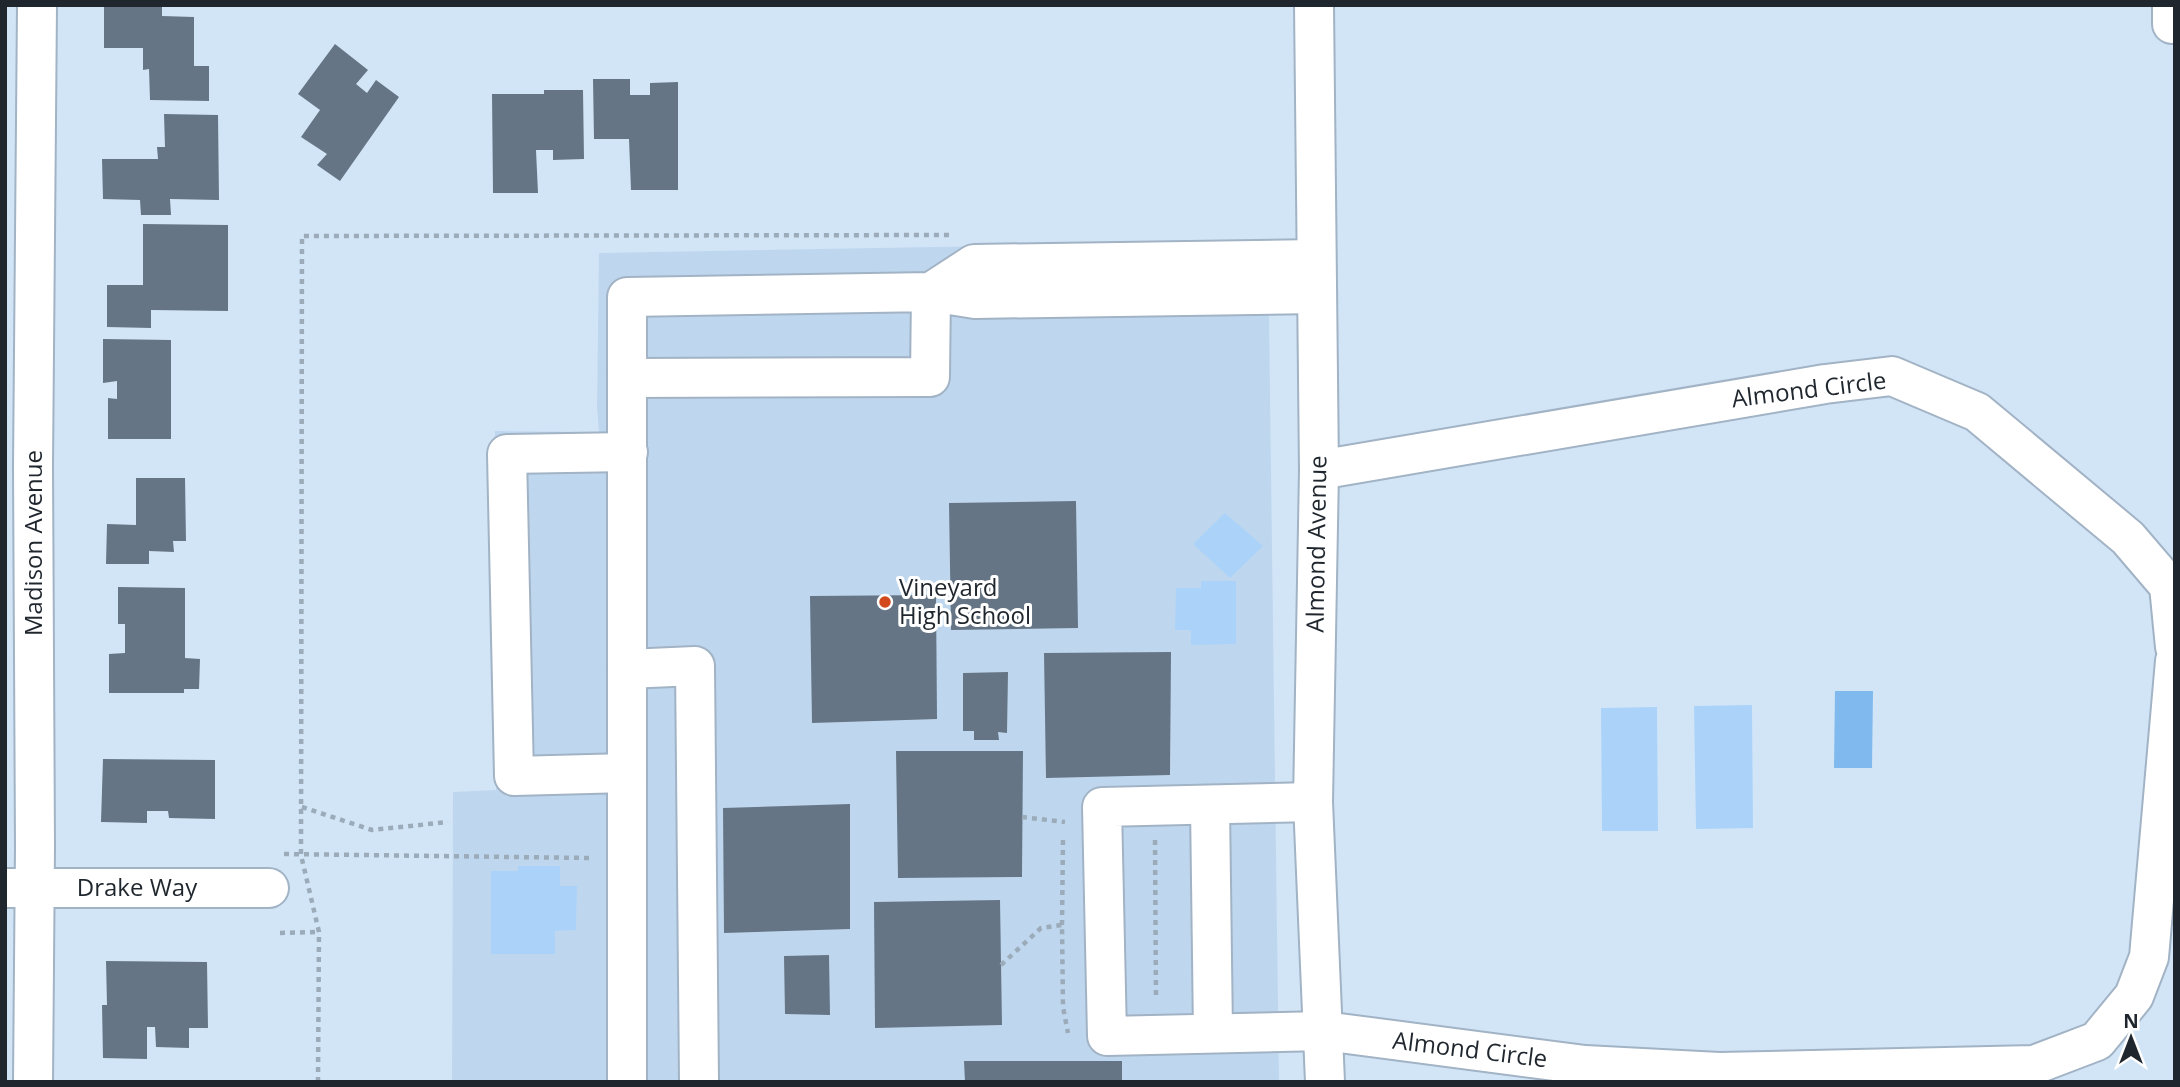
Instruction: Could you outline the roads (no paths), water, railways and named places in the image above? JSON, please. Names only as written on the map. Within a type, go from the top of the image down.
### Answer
[{"type":"street","name":"Almond Avenue","points":[[1314,5],[1319,470],[1313,802],[1325,1082]]},
{"type":"street","name":"Madison Avenue","points":[[27,23],[19,467],[20,888],[33,1082]]},
{"type":"street","points":[[627,1082],[627,297],[931,292],[974,264],[1317,277]]},
{"type":"street","points":[[627,378],[930,377],[931,292]]},
{"type":"street","name":"Almond Circle","points":[[1319,470],[1825,384],[1892,376],[1977,412],[2128,538],[2169,586],[2175,647]]},
{"type":"street","points":[[627,773],[514,776],[507,454],[628,452]]},
{"type":"street","name":"Almond Circle","points":[[1210,804],[1102,807],[1107,1036],[1324,1031],[1585,1065],[1719,1072],[2034,1065],[2097,1041],[2134,996],[2149,957],[2175,662]]},
{"type":"street","points":[[627,669],[695,666],[699,1082]]},
{"type":"street","points":[[1213,1034],[1210,804],[1313,802]]},
{"type":"street","name":"Drake Way","points":[[20,888],[274,871]]},
{"type":"place","name":"Vineyard High School","points":[[885,602]]}]
